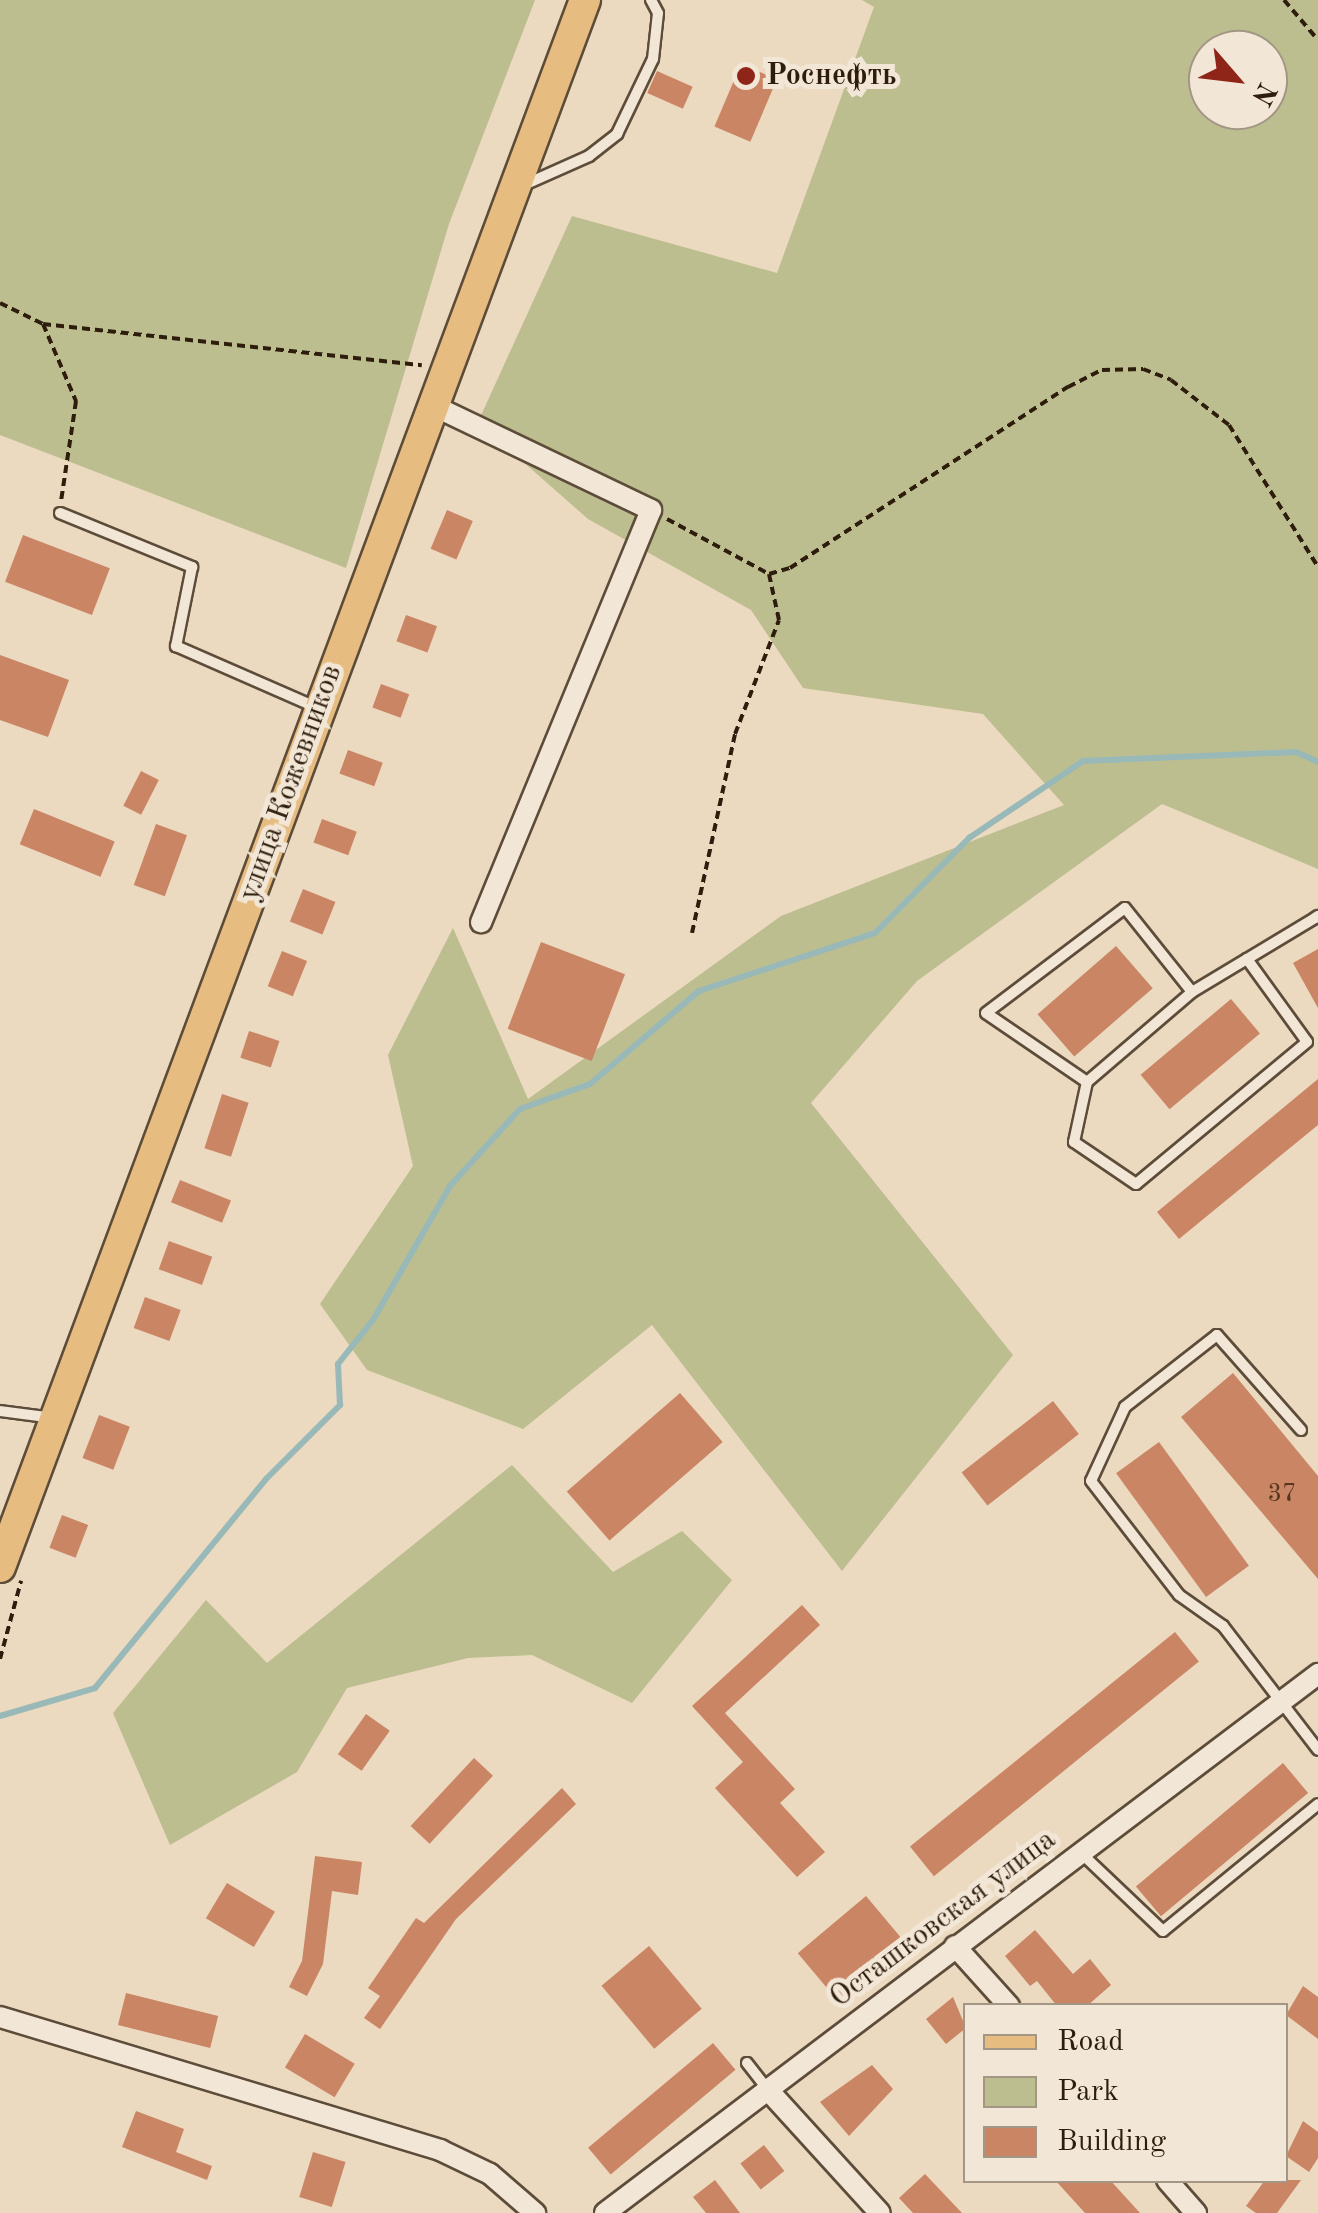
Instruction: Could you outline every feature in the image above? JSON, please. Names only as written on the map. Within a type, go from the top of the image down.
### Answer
[{"type":"main road","name":"улица Кожевников","points":[[0,1567],[18,1501],[54,1418],[585,0]]},
{"type":"street","points":[[432,405],[651,510],[482,922]]},
{"type":"street","name":"Осташковская улица","points":[[605,2213],[1318,1674]]},
{"type":"street","points":[[956,1946],[1006,2003]]},
{"type":"street","points":[[0,2017],[440,2150],[490,2174],[535,2213]]},
{"type":"street","points":[[768,2090],[880,2213]]},
{"type":"street","points":[[1170,2183],[1196,2213]]},
{"type":"lane","points":[[514,190],[589,156],[617,134],[653,59],[658,13],[651,0]]},
{"type":"lane","points":[[60,513],[192,567],[176,646],[319,708]]},
{"type":"lane","points":[[1087,1082],[986,1013],[1125,908],[1192,992]]},
{"type":"lane","points":[[1246,959],[1307,1042],[1136,1184],[1074,1142],[1087,1082],[1192,992],[1246,959],[1318,916]]},
{"type":"lane","points":[[1301,1430],[1217,1335],[1125,1407],[1091,1481],[1178,1596],[1223,1626],[1318,1750]]},
{"type":"lane","points":[[0,1411],[54,1418]]},
{"type":"lane","points":[[1081,1852],[1163,1931],[1318,1804]]},
{"type":"lane","points":[[747,2063],[768,2090]]},
{"type":"path","points":[[1284,0],[1318,40]]},
{"type":"path","points":[[0,303],[43,324],[446,369]]},
{"type":"path","points":[[43,324],[76,402],[60,513]]},
{"type":"path","points":[[651,510],[769,574],[790,568],[1068,387],[1102,370],[1142,369],[1172,380],[1229,426],[1318,567]]},
{"type":"path","points":[[692,932],[735,734],[779,620],[769,574]]},
{"type":"green space","points":[[0,0],[535,0],[449,224],[346,568],[0,435]]},
{"type":"green space","points":[[862,0],[1318,0],[1318,869],[1162,804],[917,981],[811,1103],[1013,1355],[842,1571],[652,1325],[523,1429],[367,1370],[320,1304],[413,1166],[388,1055],[453,928],[528,1099],[781,916],[1064,805],[983,714],[803,688],[751,610],[588,519],[478,422],[572,216],[777,273],[874,7]]},
{"type":"green space","points":[[512,1465],[613,1572],[682,1531],[732,1580],[632,1703],[532,1655],[468,1658],[347,1688],[297,1772],[170,1845],[113,1713],[206,1600],[267,1663]]},
{"type":"building","points":[[741,64],[777,79],[750,142],[714,127]]},
{"type":"building","points":[[657,71],[693,87],[683,109],[647,93]]},
{"type":"building","points":[[447,510],[473,521],[456,560],[431,549]]},
{"type":"building","points":[[23,535],[110,568],[92,615],[5,582]]},
{"type":"building","points":[[406,615],[437,626],[427,653],[396,641]]},
{"type":"building","points":[[0,655],[69,680],[48,737],[0,720]]},
{"type":"building","points":[[381,684],[409,694],[401,718],[372,707]]},
{"type":"building","points":[[348,750],[383,763],[374,786],[339,773]]},
{"type":"building","points":[[141,771],[159,780],[141,815],[123,806]]},
{"type":"building","points":[[34,809],[115,842],[100,877],[20,844]]},
{"type":"building","points":[[322,819],[357,832],[348,855],[313,842]]},
{"type":"building","points":[[156,824],[187,835],[165,896],[134,885]]},
{"type":"building","points":[[303,889],[335,902],[322,935],[290,921]]},
{"type":"building","points":[[541,942],[625,974],[592,1061],[508,1029]]},
{"type":"building","points":[[1116,946],[1153,988],[1074,1056],[1038,1014]]},
{"type":"building","points":[[1318,949],[1318,1008],[1293,963]]},
{"type":"building","points":[[282,951],[307,961],[293,996],[268,986]]},
{"type":"building","points":[[1231,999],[1260,1033],[1170,1109],[1141,1075]]},
{"type":"building","points":[[249,1031],[279,1041],[271,1068],[240,1058]]},
{"type":"building","points":[[1318,1079],[1318,1125],[1179,1239],[1157,1212]]},
{"type":"building","points":[[222,1094],[249,1103],[231,1157],[204,1148]]},
{"type":"building","points":[[180,1180],[231,1201],[222,1223],[171,1202]]},
{"type":"building","points":[[169,1241],[212,1257],[202,1285],[159,1269]]},
{"type":"building","points":[[145,1297],[181,1310],[169,1341],[134,1328]]},
{"type":"building","points":[[1233,1373],[1318,1476],[1318,1579],[1181,1417]]},
{"type":"building","points":[[680,1393],[723,1442],[609,1540],[567,1491]]},
{"type":"building","points":[[1053,1401],[1079,1434],[987,1506],[962,1472]]},
{"type":"building","points":[[99,1415],[130,1427],[113,1470],[83,1458]]},
{"type":"building","points":[[1159,1442],[1249,1566],[1206,1597],[1116,1473]]},
{"type":"building","points":[[62,1515],[88,1525],[76,1558],[49,1548]]},
{"type":"building","points":[[802,1605],[820,1625],[725,1713],[795,1789],[780,1803],[825,1852],[797,1877],[715,1788],[743,1762],[692,1706]]},
{"type":"building","points":[[1175,1632],[1199,1662],[934,1876],[910,1847]]},
{"type":"building","points":[[366,1714],[390,1731],[362,1771],[338,1754]]},
{"type":"building","points":[[474,1758],[493,1776],[430,1844],[411,1826]]},
{"type":"building","points":[[1283,1763],[1308,1793],[1161,1916],[1136,1886]]},
{"type":"building","points":[[562,1788],[576,1804],[456,1919],[380,2029],[364,2018],[380,1996],[368,1988],[416,1918],[424,1923]]},
{"type":"building","points":[[315,1856],[362,1862],[358,1895],[332,1891],[323,1964],[307,1996],[289,1987],[302,1961]]},
{"type":"building","points":[[227,1883],[275,1912],[254,1947],[206,1918]]},
{"type":"building","points":[[866,1896],[906,1943],[838,2001],[798,1953]]},
{"type":"building","points":[[1035,1930],[1073,1974],[1090,1959],[1111,1985],[1090,2003],[1055,2003],[1037,1981],[1030,1986],[1005,1956]]},
{"type":"building","points":[[649,1946],[702,2009],[654,2049],[602,1986]]},
{"type":"building","points":[[1303,1986],[1318,1997],[1318,2039],[1288,2016]]},
{"type":"building","points":[[126,1993],[218,2016],[210,2048],[118,2025]]},
{"type":"building","points":[[953,1997],[963,2030],[946,2044],[926,2019]]},
{"type":"building","points":[[305,2034],[355,2064],[335,2097],[285,2067]]},
{"type":"building","points":[[713,2043],[735,2070],[611,2175],[588,2148]]},
{"type":"building","points":[[872,2065],[893,2089],[849,2136],[820,2102]]},
{"type":"building","points":[[136,2111],[184,2129],[176,2152],[212,2166],[207,2180],[122,2147]]},
{"type":"building","points":[[1303,2121],[1318,2132],[1318,2158],[1309,2172],[1288,2157]]},
{"type":"building","points":[[764,2145],[784,2171],[761,2189],[740,2163]]},
{"type":"building","points":[[313,2152],[346,2162],[332,2207],[299,2197]]},
{"type":"building","points":[[925,2174],[962,2213],[913,2213],[899,2198]]},
{"type":"building","points":[[715,2180],[740,2213],[706,2213],[693,2197]]},
{"type":"building","points":[[1301,2180],[1277,2213],[1256,2213],[1246,2206],[1263,2183]]},
{"type":"building","points":[[1058,2183],[1113,2183],[1140,2213],[1085,2213]]},
{"type":"waterway","points":[[0,1716],[95,1688],[266,1479],[340,1405],[338,1364],[373,1320],[450,1186],[520,1109],[590,1084],[699,991],[875,933],[969,838],[1083,761],[1296,752],[1318,762]]},
{"type":"place","name":"Роснефть","points":[[746,76]]}]
